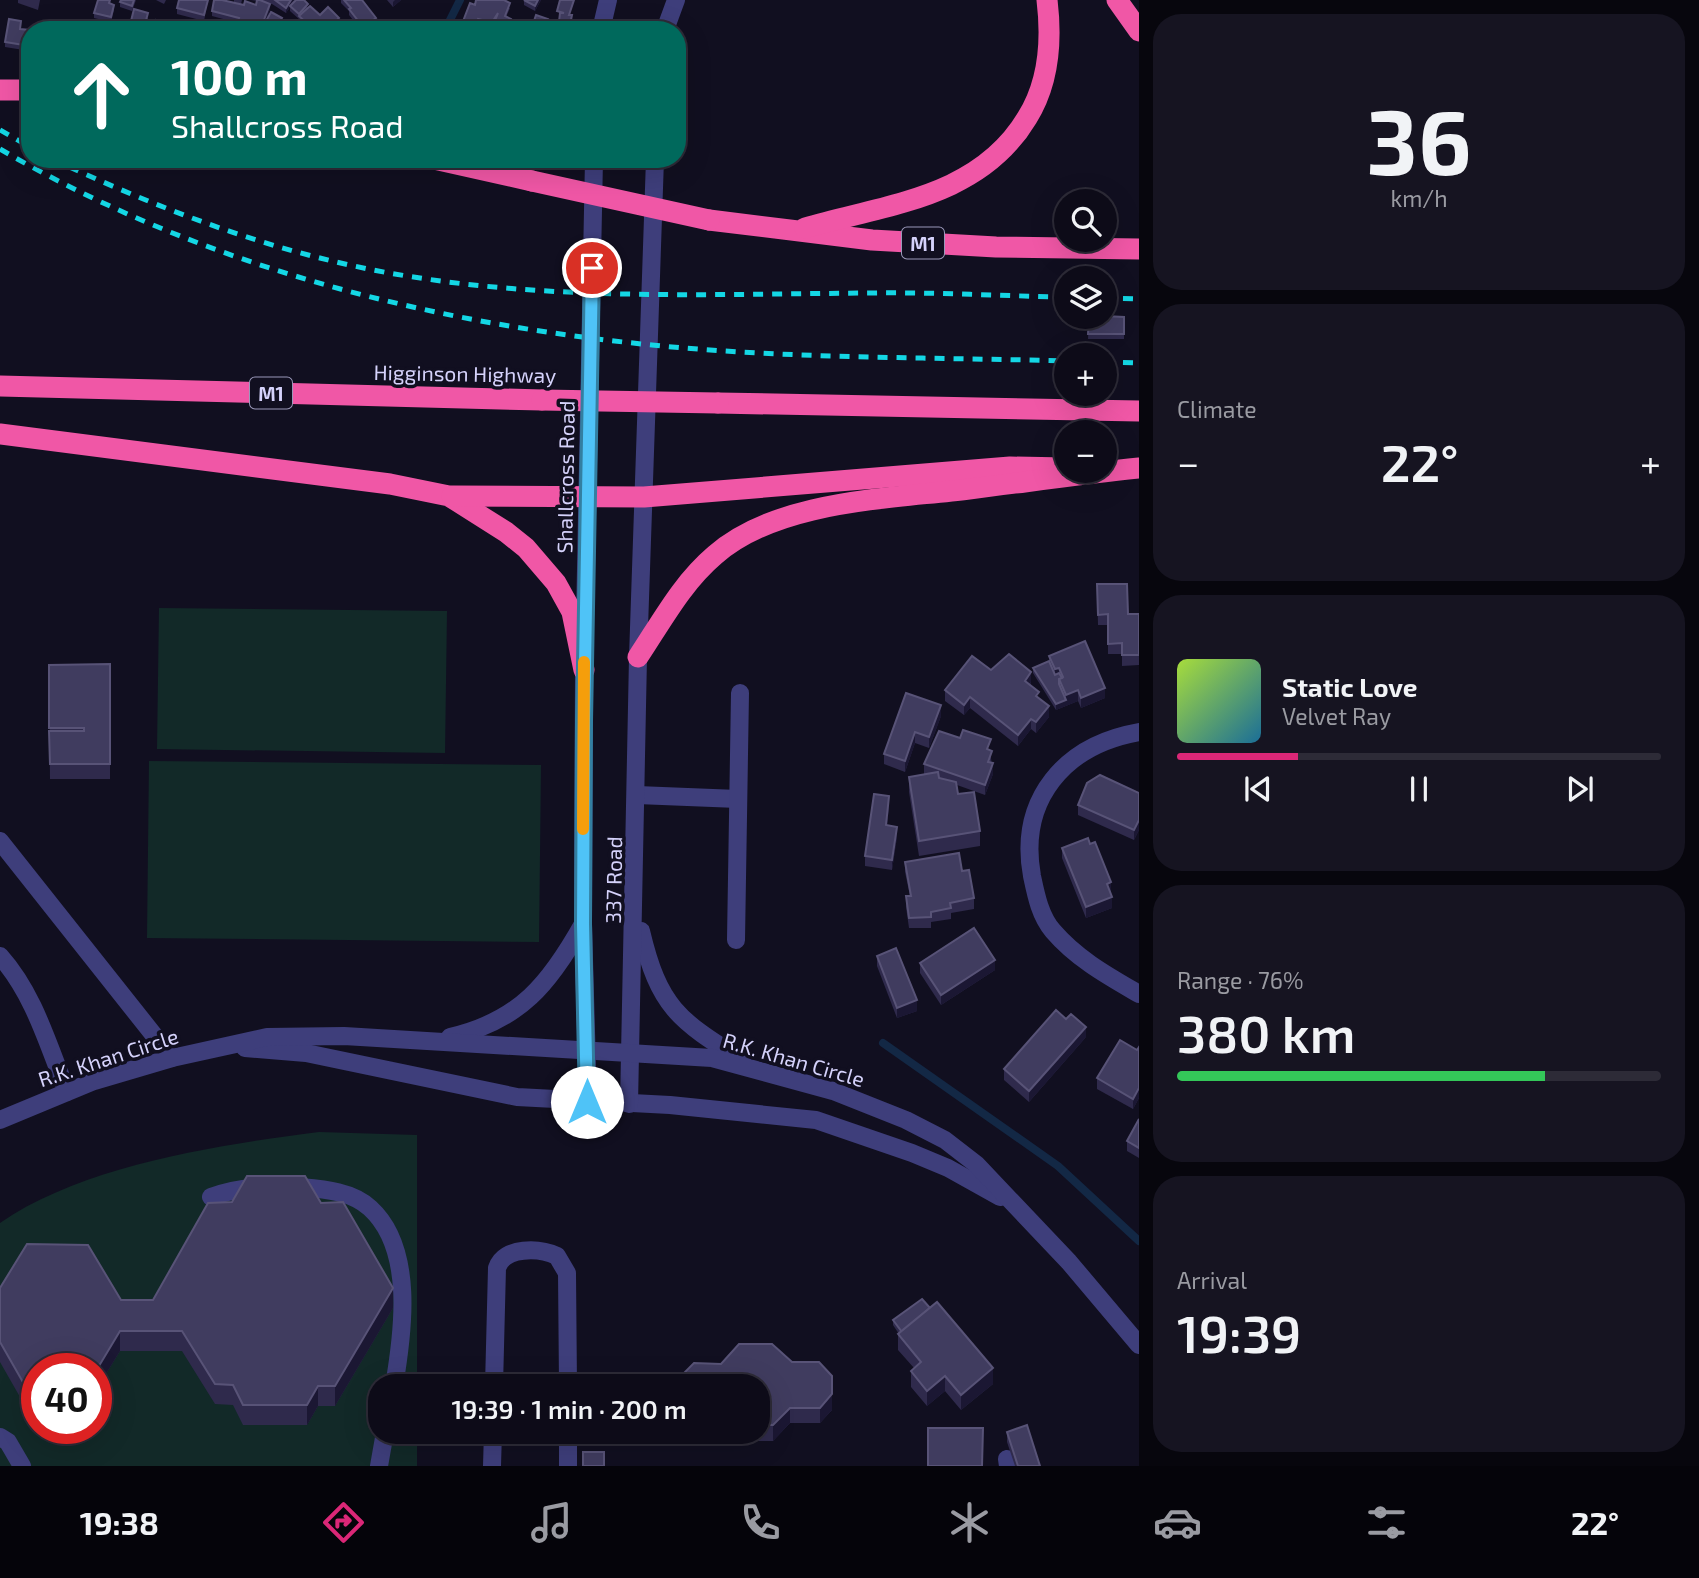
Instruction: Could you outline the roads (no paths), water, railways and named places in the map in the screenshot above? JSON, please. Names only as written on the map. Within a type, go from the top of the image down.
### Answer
[{"type":"highway","points":[[796,231],[934,192],[958,182],[996,159],[1015,138],[1034,107],[1044,80],[1049,51],[1047,0]]},
{"type":"highway","points":[[1117,0],[1139,31]]},
{"type":"highway","points":[[0,90],[21,90]]},
{"type":"highway","name":"M1","points":[[474,168],[709,220],[796,231],[872,240],[996,247],[1139,248]]},
{"type":"highway","name":"Higginson Highway","points":[[0,386],[542,400],[1139,411]]},
{"type":"highway","points":[[0,433],[390,484],[449,496],[587,499],[644,497],[1010,467],[1054,468]]},
{"type":"highway","points":[[638,657],[687,582],[716,554],[744,535],[789,515],[857,503],[1122,469]]},
{"type":"highway","points":[[449,496],[506,531],[541,562],[572,612],[584,670]]},
{"type":"street","points":[[603,21],[608,0]]},
{"type":"street","points":[[668,21],[676,0]]},
{"type":"street","name":"Shallcross Road","points":[[584,670],[594,168]]},
{"type":"street","points":[[638,657],[655,168]]},
{"type":"street","name":"337 Road","points":[[629,1104],[638,657]]},
{"type":"street","name":"337 Road","points":[[584,670],[583,924],[588,1048],[587,1102]]},
{"type":"street","points":[[736,940],[740,693]]},
{"type":"street","points":[[1139,732],[1117,736],[1090,747],[1064,764],[1047,786],[1034,812],[1030,866],[1037,900],[1051,929],[1089,965],[1139,994]]},
{"type":"street","points":[[637,795],[738,799]]},
{"type":"street","points":[[1,842],[172,1058]]},
{"type":"street","points":[[635,907],[650,968],[661,994],[689,1027],[752,1066]]},
{"type":"street","points":[[433,1042],[462,1035],[515,1011],[537,994],[560,964],[583,924]]},
{"type":"street","points":[[0,956],[15,973],[32,1005],[67,1092]]},
{"type":"street","name":"R.K. Khan Circle","points":[[0,1120],[67,1092],[172,1058],[233,1047],[267,1037],[306,1035],[588,1048],[712,1058],[752,1066],[833,1091],[906,1120],[945,1140],[976,1164],[1069,1262],[1139,1345]]},
{"type":"street","name":"R.K. Khan Circle","points":[[233,1047],[306,1054],[517,1097],[775,1114],[845,1127],[948,1168],[1016,1206]]},
{"type":"street","points":[[211,1197],[250,1186],[314,1188],[342,1193],[370,1207],[385,1226],[401,1281],[404,1314],[396,1374]]},
{"type":"street","points":[[494,1374],[499,1260],[506,1255],[531,1251],[557,1256],[567,1273],[568,1374]]},
{"type":"street","points":[[0,1437],[8,1442],[22,1466]]},
{"type":"street","points":[[379,1466],[384,1444]]},
{"type":"street","points":[[492,1466],[493,1444]]},
{"type":"street","points":[[568,1444],[568,1466]]},
{"type":"waterway","points":[[450,21],[460,0]]},
{"type":"waterway","points":[[883,1043],[1058,1166],[1139,1241]]},
{"type":"railway","points":[[0,130],[21,142]]},
{"type":"railway","points":[[0,149],[21,160]]},
{"type":"railway","points":[[35,168],[75,190],[153,225],[233,256],[398,304],[482,321],[567,335],[703,350],[1054,361]]},
{"type":"railway","points":[[72,168],[181,214],[270,244],[361,267],[465,284],[580,293],[894,293],[1054,297]]},
{"type":"railway","points":[[1117,298],[1139,299]]},
{"type":"railway","points":[[1117,362],[1139,363]]}]
